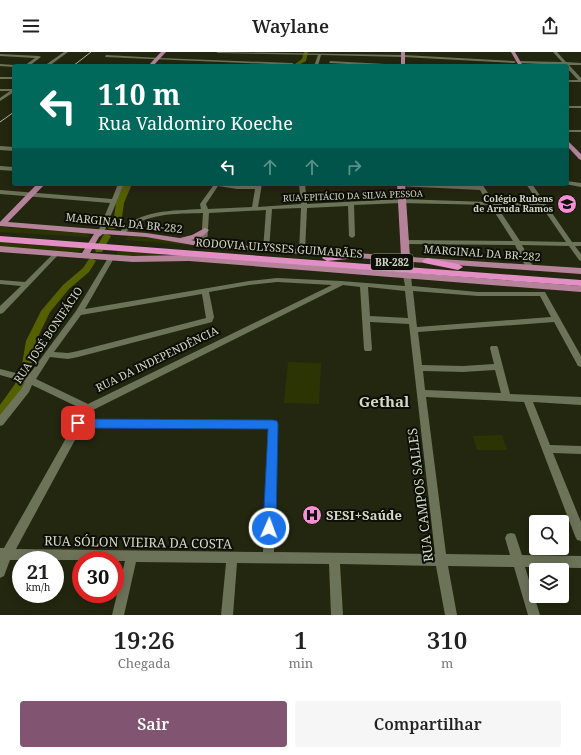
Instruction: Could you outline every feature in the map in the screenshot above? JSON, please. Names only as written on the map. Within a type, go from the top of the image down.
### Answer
[{"type":"highway","name":"RODOVIA ULYSSES GUIMARÃES","points":[[0,226],[87,243]]},
{"type":"highway","name":"RODOVIA ULYSSES GUIMARÃES","points":[[0,239],[327,258],[581,283]]},
{"type":"highway","name":"RODOVIA ULYSSES GUIMARÃES","points":[[128,246],[379,268],[581,276]]},
{"type":"highway","points":[[327,258],[355,256]]},
{"type":"highway","points":[[427,261],[454,270]]},
{"type":"highway","points":[[379,268],[407,275]]},
{"type":"highway","points":[[432,277],[454,270]]},
{"type":"main road","points":[[155,64],[164,52]]},
{"type":"main road","points":[[153,64],[168,52]]},
{"type":"main road","points":[[508,52],[518,64]]},
{"type":"main road","points":[[513,52],[518,64]]},
{"type":"main road","points":[[569,137],[581,151]]},
{"type":"main road","points":[[569,144],[581,158]]},
{"type":"main road","points":[[0,226],[34,186]]},
{"type":"main road","points":[[28,194],[38,186]]},
{"type":"main road","points":[[401,186],[400,201],[406,260]]},
{"type":"main road","name":"MARGINAL DA BR-282","points":[[0,226],[122,233],[172,239],[204,245],[266,250],[581,271]]},
{"type":"main road","points":[[172,239],[195,237],[205,230]]},
{"type":"main road","points":[[85,256],[96,236],[100,232]]},
{"type":"main road","points":[[111,258],[122,233]]},
{"type":"main road","points":[[0,249],[111,258],[180,258],[581,288]]},
{"type":"street","points":[[18,56],[24,52]]},
{"type":"street","points":[[49,64],[66,52]]},
{"type":"street","points":[[218,52],[299,56],[309,54],[403,54],[518,64],[581,64]]},
{"type":"street","points":[[456,52],[459,59]]},
{"type":"street","points":[[555,52],[566,64]]},
{"type":"street","points":[[317,64],[320,54]]},
{"type":"street","points":[[0,55],[39,57],[29,64]]},
{"type":"street","points":[[360,64],[362,55]]},
{"type":"street","points":[[106,56],[292,64],[299,56]]},
{"type":"street","points":[[330,62],[350,64]]},
{"type":"street","points":[[0,66],[12,66]]},
{"type":"street","points":[[569,67],[581,81]]},
{"type":"street","points":[[0,78],[12,78]]},
{"type":"street","points":[[569,81],[581,81]]},
{"type":"street","points":[[0,90],[12,90]]},
{"type":"street","points":[[0,100],[12,92]]},
{"type":"street","points":[[569,107],[581,108]]},
{"type":"street","points":[[569,131],[581,131]]},
{"type":"street","points":[[0,148],[12,149]]},
{"type":"street","points":[[0,168],[12,169]]},
{"type":"street","points":[[569,183],[581,185]]},
{"type":"street","points":[[100,232],[120,186]]},
{"type":"street","points":[[204,245],[206,211],[203,204],[216,186]]},
{"type":"street","points":[[255,209],[258,186]]},
{"type":"street","points":[[302,186],[304,206],[302,252]]},
{"type":"street","points":[[473,186],[480,186],[518,244],[530,268]]},
{"type":"street","points":[[530,186],[581,259]]},
{"type":"street","points":[[0,192],[113,201]]},
{"type":"street","name":"RUA EPITÁCIO DA SILVA PESSOA","points":[[122,233],[132,224],[154,215],[206,211],[400,201],[543,205]]},
{"type":"street","points":[[351,204],[352,236]]},
{"type":"street","points":[[266,250],[269,208]]},
{"type":"street","points":[[405,242],[581,244]]},
{"type":"street","points":[[0,311],[57,253]]},
{"type":"street","name":"RUA JOSÉ BONIFÁCIO","points":[[0,422],[26,390],[25,379],[48,354],[79,313],[111,258]]},
{"type":"street","name":"RUA CAMPOS SALLES","points":[[407,275],[441,560],[451,615]]},
{"type":"street","points":[[79,313],[249,283],[278,280],[489,294],[542,294],[581,364]]},
{"type":"street","points":[[0,282],[27,284]]},
{"type":"street","name":"RUA DA INDEPENDÊNCIA","points":[[0,572],[4,554],[88,408],[341,283]]},
{"type":"street","points":[[364,285],[368,349]]},
{"type":"street","points":[[48,354],[68,356],[78,354],[209,320],[210,317],[205,291]]},
{"type":"street","points":[[366,319],[413,326],[555,319]]},
{"type":"street","points":[[494,348],[506,398]]},
{"type":"street","points":[[418,368],[458,369],[499,367]]},
{"type":"street","points":[[0,372],[25,379],[88,408]]},
{"type":"street","points":[[421,393],[581,401]]},
{"type":"street","points":[[527,399],[581,536]]},
{"type":"street","points":[[78,423],[273,424],[268,558]]},
{"type":"street","points":[[547,450],[581,450]]},
{"type":"street","points":[[511,538],[534,615]]},
{"type":"street","name":"RUA SÓLON VIEIRA DA COSTA","points":[[4,554],[581,562]]},
{"type":"street","points":[[118,615],[132,556]]},
{"type":"street","points":[[227,615],[232,557]]},
{"type":"street","points":[[334,558],[337,615]]},
{"type":"green space","points":[[0,227],[83,233],[87,234],[89,237],[0,232]]},
{"type":"green space","points":[[129,236],[162,239],[189,245],[124,240]]},
{"type":"green space","points":[[0,241],[83,248],[80,251],[72,253],[0,247]]},
{"type":"green space","points":[[117,250],[163,255],[137,257],[117,255]]},
{"type":"green space","points":[[288,362],[321,363],[319,404],[284,403]]},
{"type":"green space","points":[[502,435],[507,450],[477,450],[473,436]]},
{"type":"waterway","points":[[297,64],[304,60],[306,52]]},
{"type":"waterway","points":[[112,227],[118,217],[120,203],[127,186]]},
{"type":"waterway","points":[[99,250],[107,236]]},
{"type":"waterway","points":[[0,414],[20,386],[26,370],[31,341],[46,311],[66,287],[86,270],[92,261]]},
{"type":"railway","points":[[76,64],[91,52]]},
{"type":"railway","points":[[0,122],[12,113]]},
{"type":"place","name":"Colégio Rubens de Arruda Ramos","points":[[567,204]]},
{"type":"place","name":"SESI+Saúde","points":[[312,515]]},
{"type":"district","name":"Gethal","points":[[384,402]]},
{"type":"route","points":[[78,423],[273,424],[269,528]]}]
